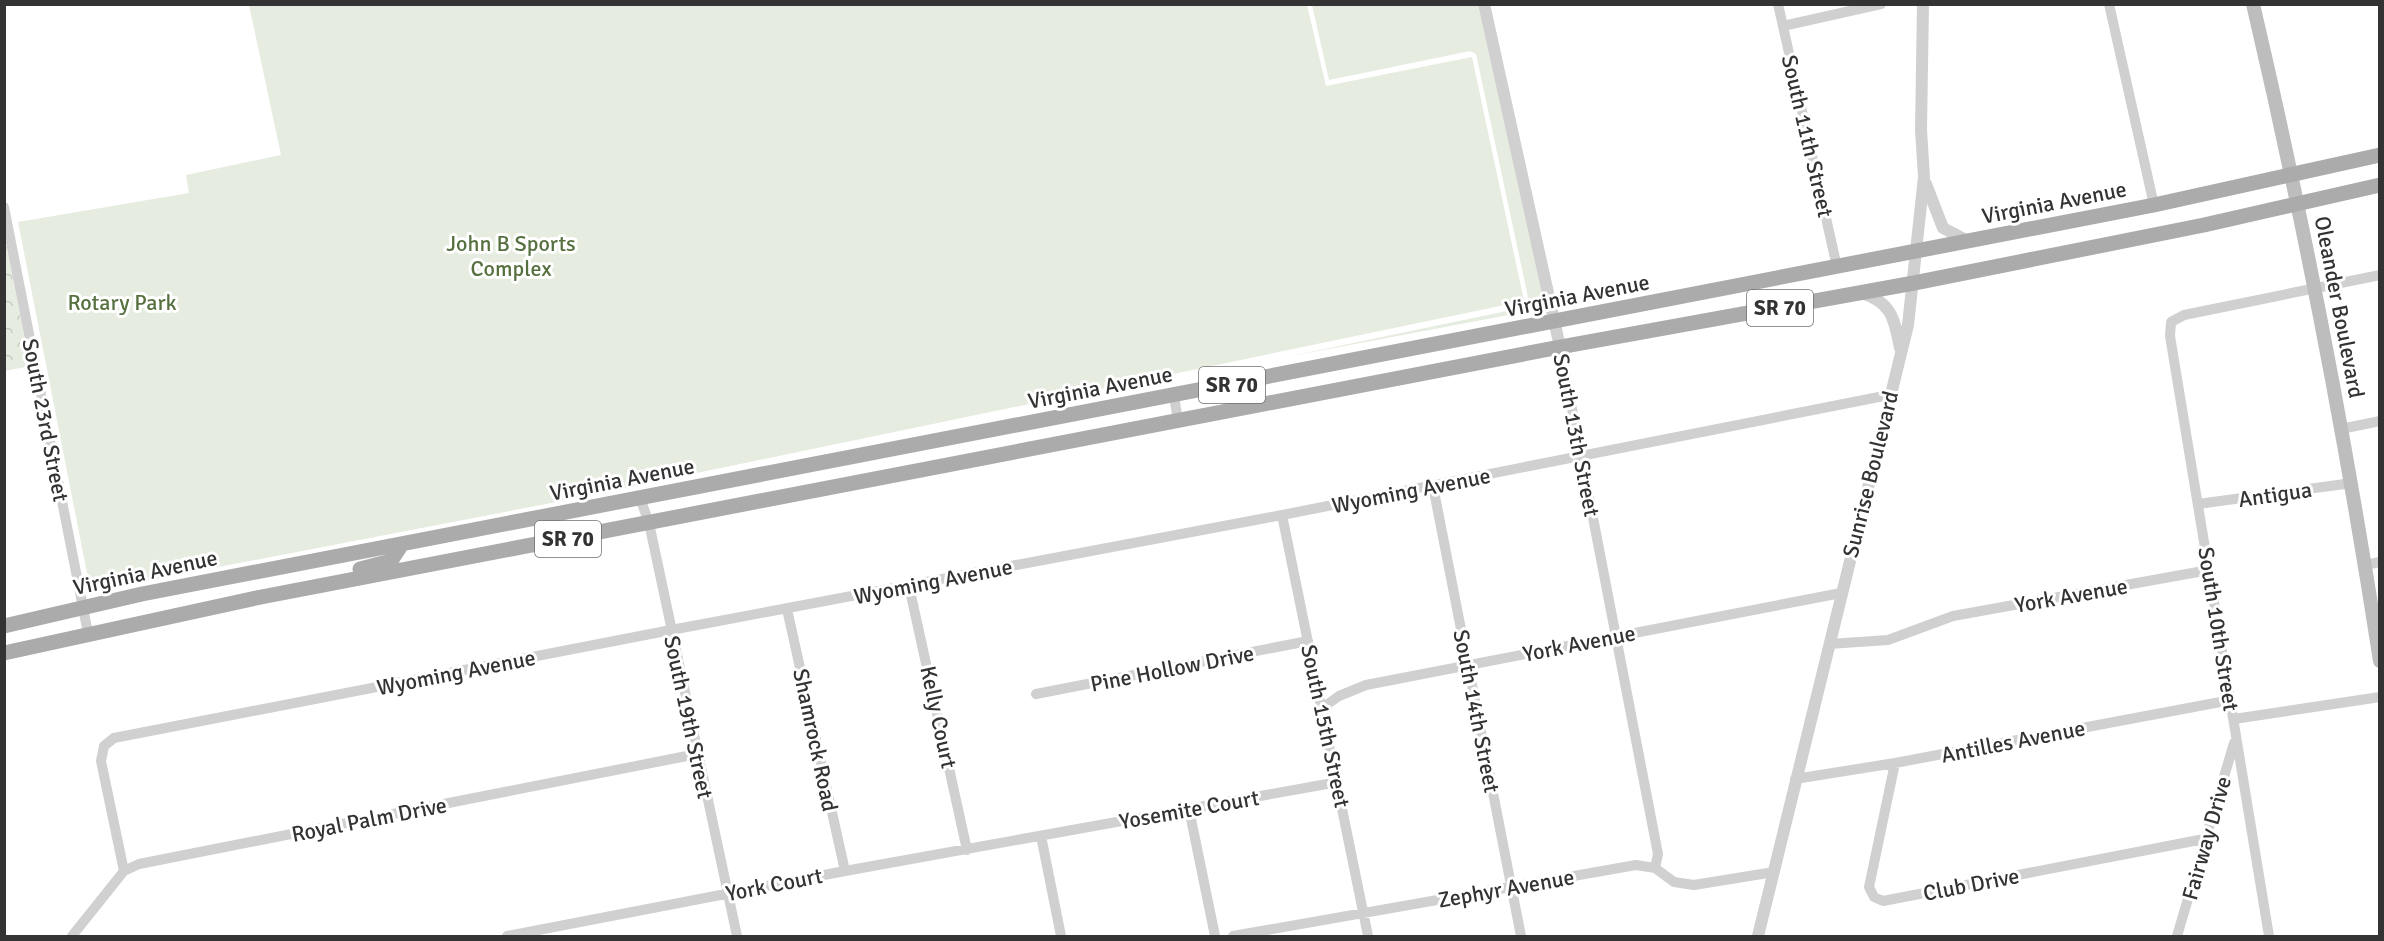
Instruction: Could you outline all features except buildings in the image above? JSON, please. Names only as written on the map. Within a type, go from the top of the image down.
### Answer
[{"type":"main road","name":"Oleander Boulevard","points":[[2253,4],[2299,204],[2352,483],[2379,661]]},
{"type":"main road","name":"Virginia Avenue","points":[[4,626],[83,607],[402,544],[2154,206],[2379,155]]},
{"type":"main road","name":"SR 70","points":[[4,653],[256,598],[1560,347],[1914,283],[2299,204],[2379,185]]},
{"type":"main road","points":[[256,598],[391,561],[402,544]]},
{"type":"street","name":"South 13th Street","points":[[1484,4],[1560,347],[1658,854],[1655,868]]},
{"type":"street","name":"South 11th Street","points":[[1778,4],[1837,267]]},
{"type":"street","points":[[1783,26],[1881,4]]},
{"type":"street","name":"Sunrise Boulevard","points":[[1758,936],[1901,352],[1914,283],[1924,177],[1923,4]]},
{"type":"street","points":[[2109,4],[2154,206]]},
{"type":"street","points":[[1924,177],[1943,228],[1969,242]]},
{"type":"street","name":"South 23rd Street","points":[[4,207],[88,633]]},
{"type":"street","points":[[2314,288],[2379,275]]},
{"type":"street","name":"South 10th Street","points":[[2265,936],[2231,700],[2170,336],[2171,322],[2184,315],[2314,288]]},
{"type":"street","points":[[1860,293],[1880,300],[1886,306],[1894,321],[1901,352]]},
{"type":"street","name":"Wyoming Avenue","points":[[124,871],[101,760],[104,746],[114,738],[1432,486],[1889,394]]},
{"type":"street","points":[[1174,396],[1178,421]]},
{"type":"street","points":[[2341,429],[2379,421]]},
{"type":"street","name":"Antigua","points":[[2198,504],[2352,483]]},
{"type":"street","name":"South 14th Street","points":[[1432,486],[1521,936]]},
{"type":"street","name":"South 19th Street","points":[[640,498],[649,523],[737,936]]},
{"type":"street","name":"South 15th Street","points":[[1282,515],[1368,936]]},
{"type":"street","points":[[2365,565],[2379,562]]},
{"type":"street","name":"York Avenue","points":[[1829,644],[1888,640],[1953,616],[2209,570]]},
{"type":"street","name":"Kelly Court","points":[[909,586],[967,850]]},
{"type":"street","name":"York Avenue","points":[[1322,708],[1339,696],[1366,685],[1841,593]]},
{"type":"street","name":"Shamrock Road","points":[[787,609],[845,871]]},
{"type":"street","name":"Pine Hollow Drive","points":[[1036,694],[1308,641]]},
{"type":"street","points":[[2234,719],[2379,697]]},
{"type":"street","name":"Antilles Avenue","points":[[1796,779],[1895,763],[2231,700]]},
{"type":"street","name":"Fairway Drive","points":[[2177,936],[2235,739]]},
{"type":"street","name":"Royal Palm Drive","points":[[124,871],[139,864],[697,754]]},
{"type":"street","name":"Club Drive","points":[[1895,763],[1869,887],[1874,897],[1883,900],[2204,840]]},
{"type":"street","name":"Yosemite Court","points":[[1041,837],[1338,782]]},
{"type":"street","points":[[1189,809],[1215,936]]},
{"type":"street","points":[[1041,837],[1061,936]]},
{"type":"street","name":"York Court","points":[[507,936],[845,871],[1041,837]]},
{"type":"street","name":"Zephyr Avenue","points":[[1233,936],[1636,865],[1655,868],[1674,882],[1694,885],[1774,872]]},
{"type":"street","points":[[72,936],[124,871]]},
{"type":"green space","name":"John B Sports Complex","points":[[249,5],[1307,5],[1326,86],[1472,57],[1524,301],[572,499],[104,589],[87,573],[18,222],[189,193],[186,175],[281,155]]},
{"type":"green space","points":[[1312,5],[1478,5],[1546,308],[1286,357],[1526,307],[1529,302],[1476,54],[1470,51],[1329,80]]},
{"type":"green space","points":[[4,233],[30,366],[5,371],[4,371]]},
{"type":"park label","name":"Rotary Park","points":[[122,302]]}]
